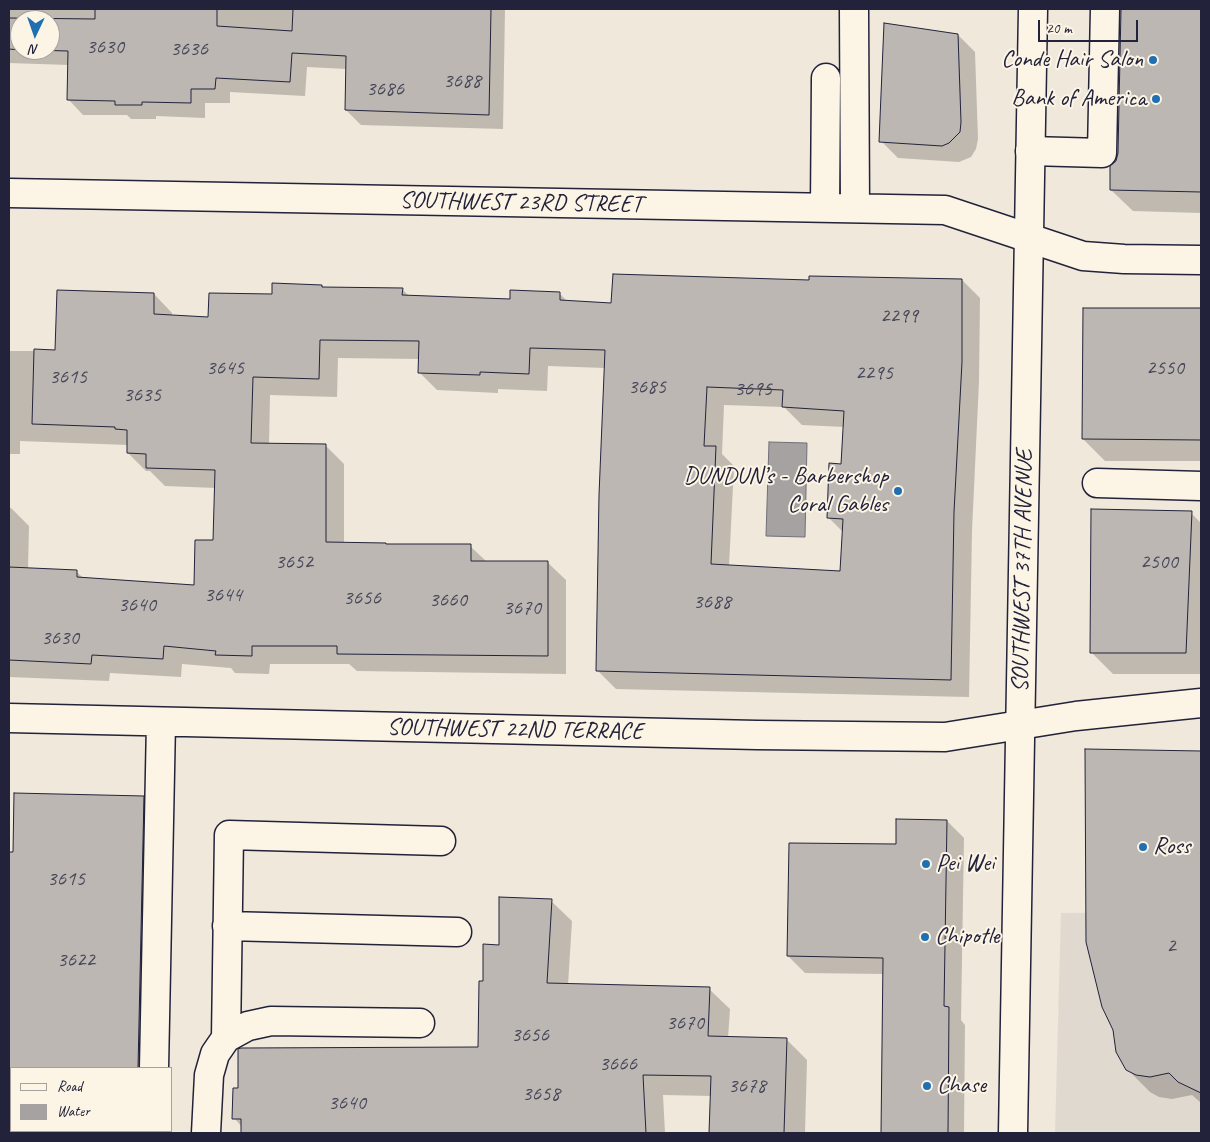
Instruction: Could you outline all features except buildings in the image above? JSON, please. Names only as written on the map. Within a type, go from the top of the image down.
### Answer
[{"type":"street","points":[[854,9],[855,208]]},
{"type":"street","name":"SOUTHWEST 37TH AVENUE","points":[[1013,1133],[1033,9]]},
{"type":"street","points":[[1030,151],[1102,153],[1105,9]]},
{"type":"street","points":[[824,208],[826,78]]},
{"type":"street","name":"SOUTHWEST 23RD STREET","points":[[9,193],[946,210],[1083,256],[1124,259],[1201,260]]},
{"type":"street","points":[[1097,484],[1201,486]]},
{"type":"street","name":"SOUTHWEST 22ND TERRACE","points":[[9,718],[757,735],[945,737],[1100,713],[1201,703]]},
{"type":"street","points":[[154,1067],[162,722]]},
{"type":"street","points":[[226,1038],[229,835],[441,841]]},
{"type":"street","points":[[228,926],[457,932]]},
{"type":"street","points":[[206,1133],[208,1075],[215,1054],[226,1038],[248,1026],[271,1021],[420,1023]]},
{"type":"shaded area","points":[[1201,912],[1201,1133],[1055,1133],[1061,913]]},
{"type":"water","points":[[769,442],[807,443],[805,537],[766,536]]},
{"type":"place","name":"Conde Hair Salon","points":[[1153,60]]},
{"type":"place","name":"Bank of America","points":[[1156,99]]},
{"type":"place","name":"DUNDUN’s - Barbershop Coral Gables","points":[[898,491]]},
{"type":"place","name":"Ross","points":[[1143,847]]},
{"type":"place","name":"Pei Wei","points":[[926,864]]},
{"type":"place","name":"Chipotle","points":[[925,937]]},
{"type":"place","name":"Chase","points":[[927,1086]]}]
